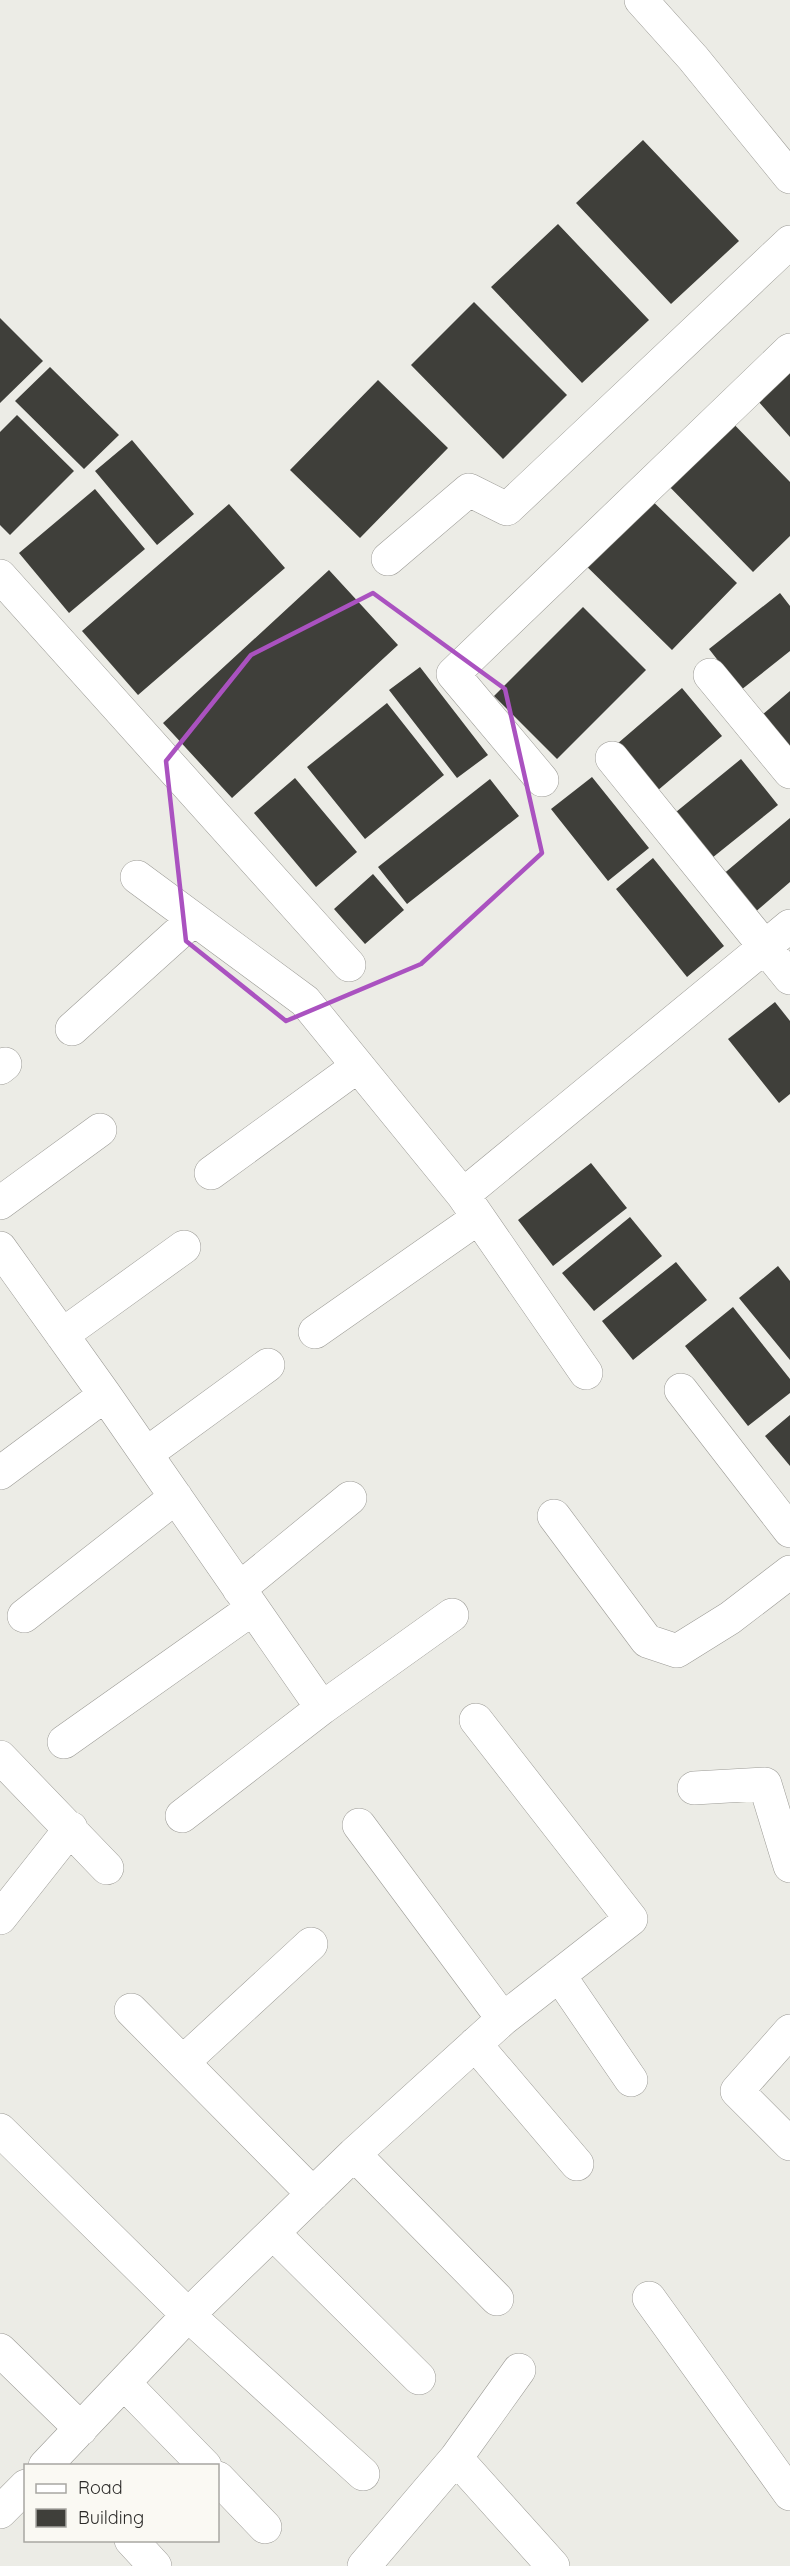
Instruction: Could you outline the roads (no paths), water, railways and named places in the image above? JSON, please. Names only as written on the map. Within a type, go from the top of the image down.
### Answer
[{"type":"street","points":[[641,0],[693,58],[790,177]]},
{"type":"street","points":[[388,559],[469,490],[507,509],[790,242]]},
{"type":"street","points":[[542,780],[453,674],[790,350]]},
{"type":"street","points":[[0,576],[349,965]]},
{"type":"street","points":[[710,675],[790,772]]},
{"type":"street","points":[[612,758],[778,936],[790,978]]},
{"type":"street","points":[[137,877],[305,1001],[470,1206],[586,1373]]},
{"type":"street","points":[[72,1029],[194,919]]},
{"type":"street","points":[[315,1332],[470,1206],[778,936]]},
{"type":"street","points":[[211,1173],[358,1066]]},
{"type":"street","points":[[0,1203],[100,1130]]},
{"type":"street","points":[[62,1335],[184,1247]]},
{"type":"street","points":[[6,1268],[62,1335],[322,1708]]},
{"type":"street","points":[[146,1454],[268,1365]]},
{"type":"street","points":[[681,1390],[790,1531]]},
{"type":"street","points":[[0,1473],[105,1395]]},
{"type":"street","points":[[24,1616],[176,1497]]},
{"type":"street","points":[[64,1742],[246,1599],[350,1498]]},
{"type":"street","points":[[554,1516],[646,1641],[677,1651],[730,1618],[790,1572]]},
{"type":"street","points":[[182,1816],[322,1708],[452,1615]]},
{"type":"street","points":[[53,2463],[81,2429],[188,2315],[354,2154],[503,2019],[631,1919],[476,1720]]},
{"type":"street","points":[[0,1758],[71,1828],[107,1868]]},
{"type":"street","points":[[694,1788],[765,1784],[790,1866]]},
{"type":"street","points":[[359,1825],[503,2019]]},
{"type":"street","points":[[0,1918],[71,1828]]},
{"type":"street","points":[[183,2062],[311,1944]]},
{"type":"street","points":[[559,1975],[631,2080]]},
{"type":"street","points":[[131,2010],[313,2194]]},
{"type":"street","points":[[790,2031],[737,2091],[790,2144]]},
{"type":"street","points":[[476,2044],[577,2164]]},
{"type":"street","points":[[0,2130],[188,2315],[363,2474]]},
{"type":"street","points":[[354,2154],[497,2299]]},
{"type":"street","points":[[273,2233],[419,2378]]},
{"type":"street","points":[[649,2298],[790,2494]]},
{"type":"street","points":[[0,2350],[81,2429]]},
{"type":"street","points":[[364,2566],[456,2458],[519,2370]]},
{"type":"street","points":[[124,2383],[203,2464]]},
{"type":"street","points":[[456,2458],[553,2566]]},
{"type":"street","points":[[219,2479],[265,2527]]},
{"type":"street","points":[[0,2512],[24,2488]]},
{"type":"street","points":[[132,2542],[155,2566]]}]
